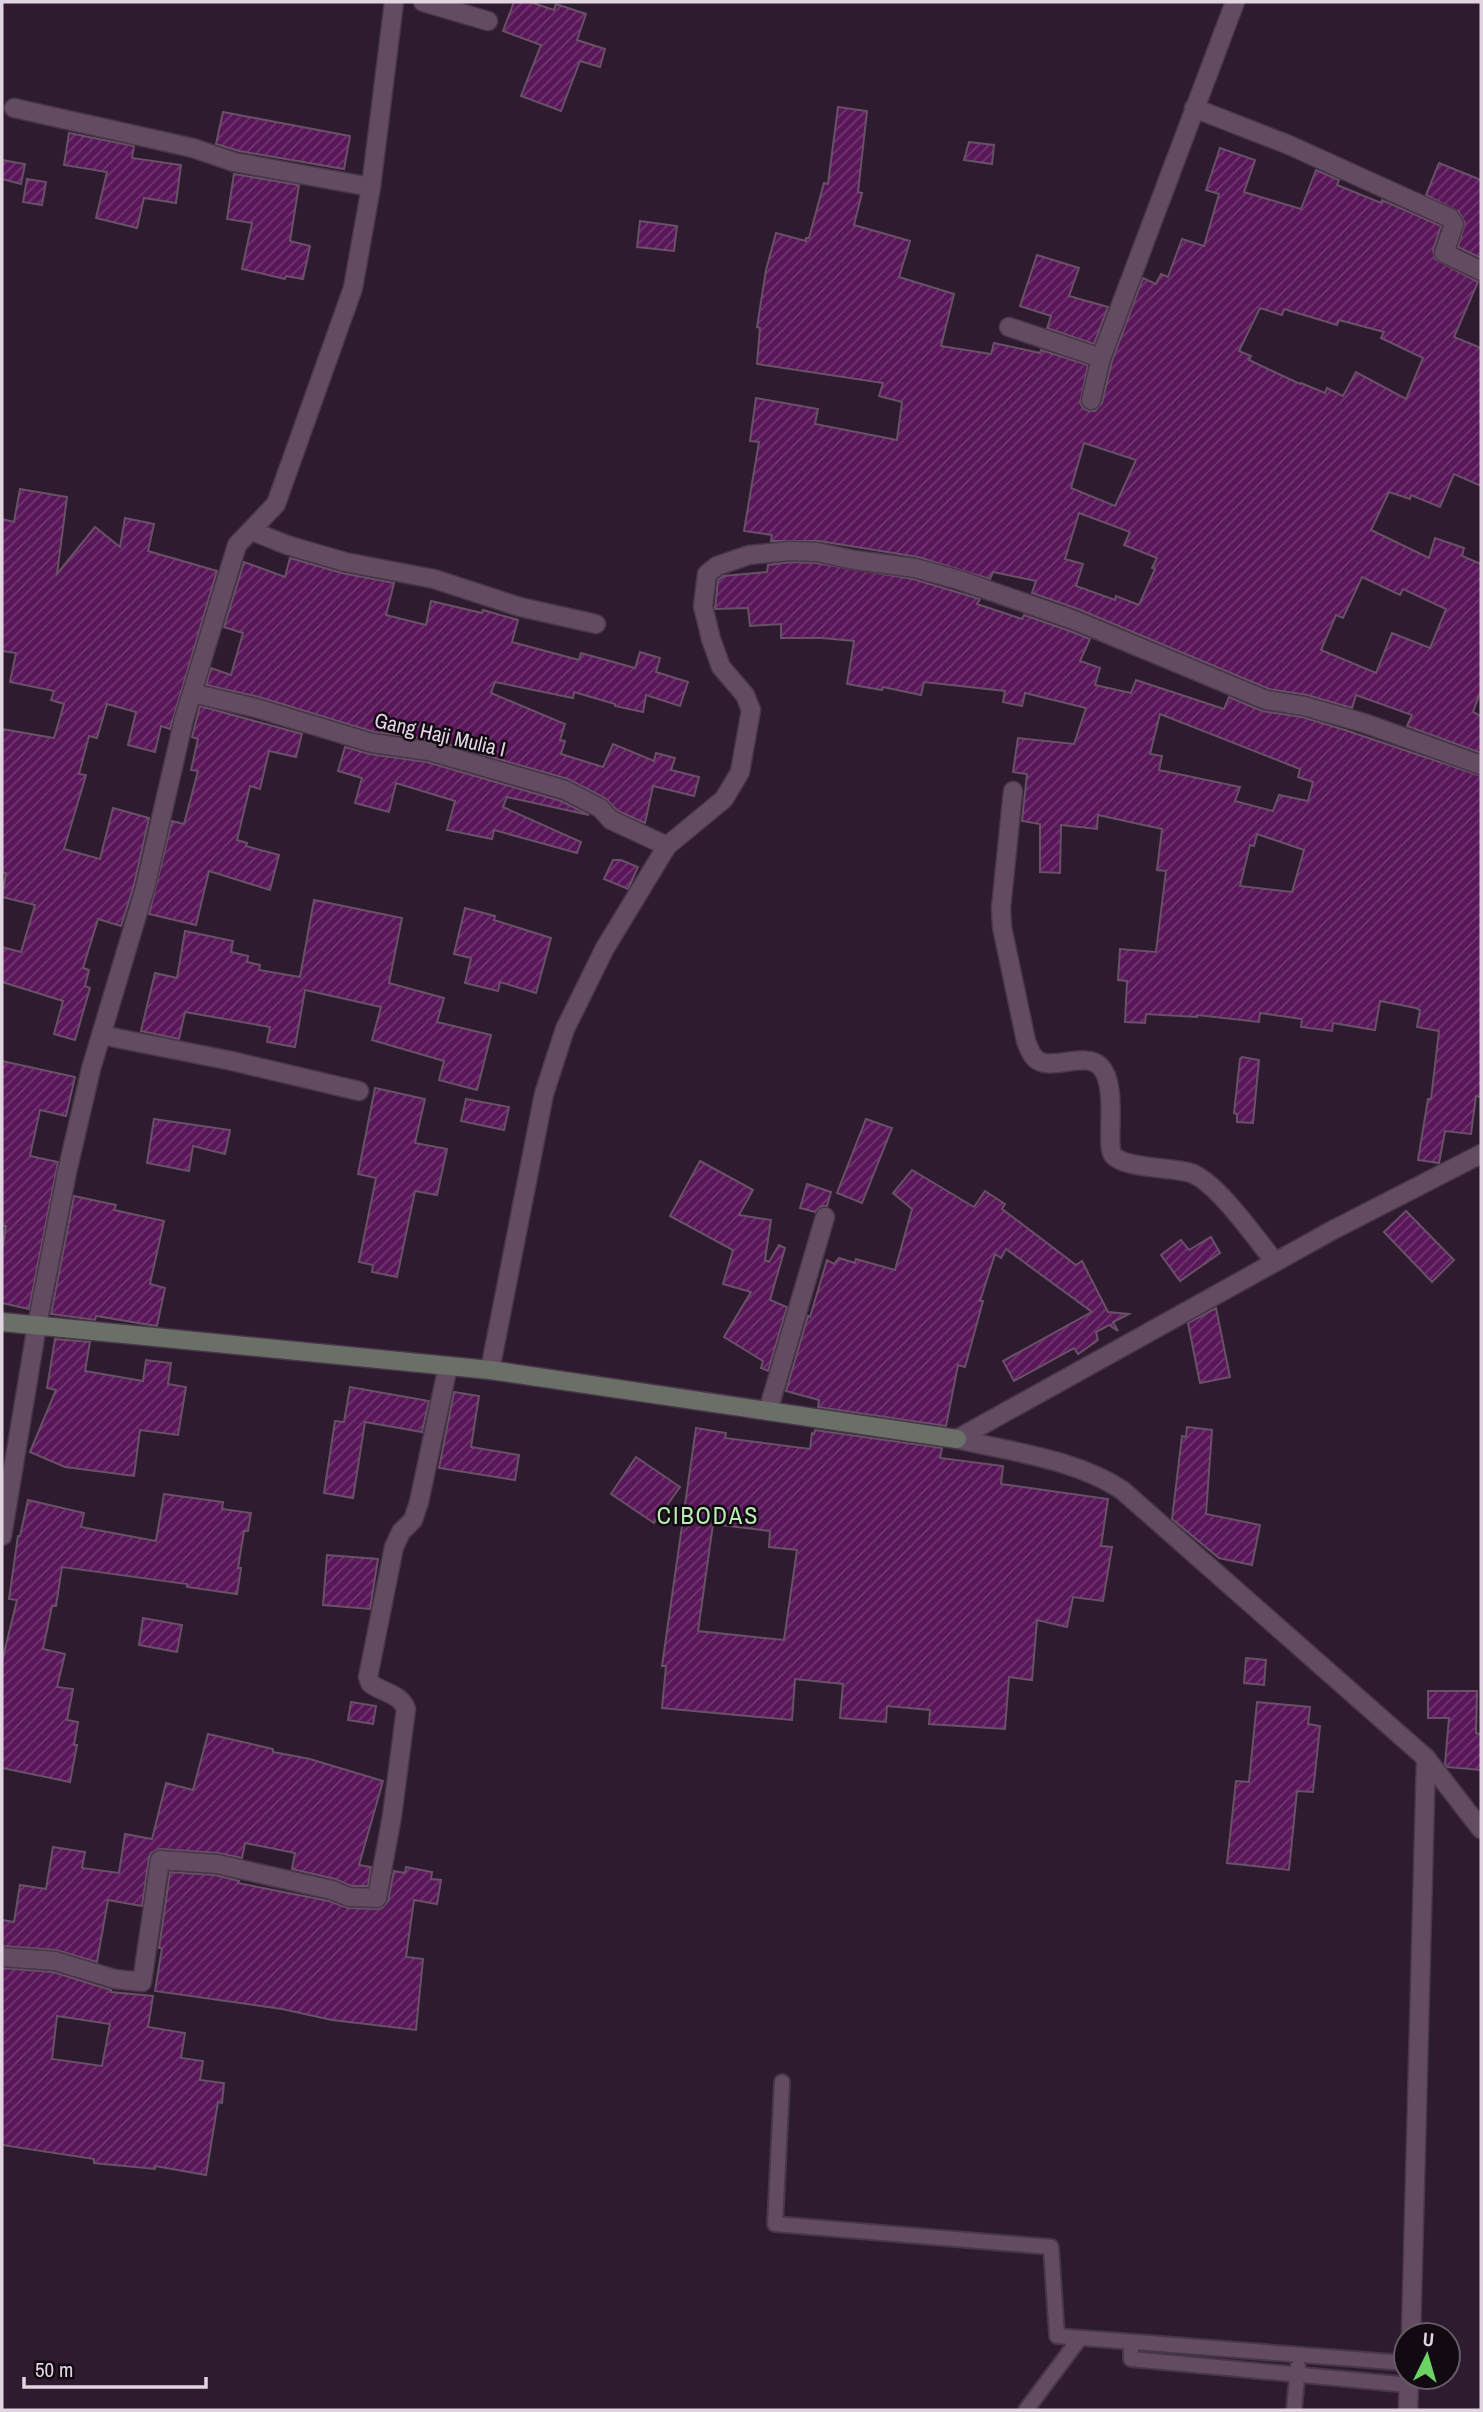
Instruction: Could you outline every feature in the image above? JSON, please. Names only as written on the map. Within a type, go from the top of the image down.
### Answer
[{"type":"main road","points":[[2,1322],[490,1370],[957,1439]]},
{"type":"street","points":[[2,1536],[37,1325],[67,1172],[91,1069],[145,888],[192,693],[237,545],[276,504],[353,288],[370,187],[394,2]]},
{"type":"street","points":[[424,2],[488,21]]},
{"type":"street","points":[[1091,400],[1101,358],[1235,2]]},
{"type":"street","points":[[14,108],[193,148],[233,162],[370,187]]},
{"type":"street","points":[[1194,108],[1289,145],[1450,218],[1454,224],[1444,253],[1481,271]]},
{"type":"street","points":[[1009,327],[1101,358]]},
{"type":"street","points":[[252,531],[272,540],[345,562],[434,579],[520,607],[596,624]]},
{"type":"street","points":[[490,1370],[544,1094],[565,1029],[605,948],[667,846],[724,799],[740,772],[751,710],[745,695],[721,667],[710,639],[703,606],[707,574],[717,566],[749,555],[790,551],[817,552],[915,568],[959,580],[1074,620],[1266,700],[1304,706],[1364,723],[1481,765]]},
{"type":"street","name":"Gang Haji Mulia I","points":[[192,693],[256,708],[372,743],[429,751],[565,790],[600,808],[611,820],[667,846]]},
{"type":"street","points":[[1013,791],[1001,908],[1002,927],[1026,1041],[1033,1056],[1051,1063],[1088,1060],[1100,1066],[1107,1080],[1112,1114],[1110,1147],[1114,1156],[1123,1162],[1199,1176],[1241,1219],[1275,1262]]},
{"type":"street","points":[[101,1035],[232,1061],[359,1091]]},
{"type":"street","points":[[957,1439],[1275,1262],[1481,1154]]},
{"type":"street","points":[[768,1411],[825,1217]]},
{"type":"street","points":[[2,1957],[55,1961],[116,1979],[142,1982],[160,1860],[217,1864],[332,1890],[349,1897],[377,1898],[396,1789],[406,1709],[397,1697],[370,1683],[368,1677],[394,1547],[401,1532],[413,1520],[419,1502],[448,1366]]},
{"type":"street","points":[[957,1439],[1068,1465],[1102,1477],[1122,1490],[1426,1758],[1481,1829]]},
{"type":"street","points":[[1411,2321],[1426,1758]]},
{"type":"street","points":[[1408,2410],[1409,2391]]},
{"type":"lane","points":[[782,2082],[775,2224],[1051,2247],[1057,2336],[1392,2363]]},
{"type":"lane","points":[[1026,2410],[1080,2338]]},
{"type":"lane","points":[[1131,2342],[1131,2359],[1297,2375],[1392,2380]]},
{"type":"lane","points":[[1294,2410],[1299,2355]]},
{"type":"building","points":[[514,2],[530,2],[554,10],[556,4],[586,14],[577,40],[605,49],[600,67],[580,61],[561,111],[521,96],[541,45],[503,31]]},
{"type":"building","points":[[838,107],[867,111],[858,192],[862,193],[854,225],[910,241],[899,277],[954,294],[941,346],[991,354],[994,343],[1040,353],[1041,350],[1088,365],[1080,403],[1089,411],[1095,411],[1102,403],[1112,361],[1143,278],[1156,284],[1161,274],[1168,277],[1182,239],[1204,246],[1219,194],[1206,190],[1220,148],[1255,160],[1244,192],[1301,209],[1316,170],[1339,180],[1337,185],[1381,203],[1382,200],[1441,226],[1433,250],[1435,259],[1478,282],[1454,337],[1481,348],[1481,486],[1454,474],[1440,507],[1411,495],[1410,499],[1389,492],[1371,530],[1429,558],[1435,538],[1464,548],[1462,556],[1481,564],[1481,690],[1473,712],[1481,716],[1481,753],[1407,726],[1412,715],[1356,695],[1352,708],[1307,695],[1269,689],[1078,609],[1032,593],[1036,581],[993,572],[990,579],[918,557],[819,541],[771,541],[772,535],[744,531],[759,442],[750,441],[756,398],[818,409],[815,424],[897,440],[902,402],[879,396],[883,383],[757,364],[760,328],[757,327],[766,270],[776,233],[806,241],[824,183],[828,184]],"holes":[[[1260,308],[1282,315],[1284,309],[1337,325],[1339,320],[1384,332],[1381,338],[1423,358],[1406,399],[1356,372],[1343,396],[1327,388],[1325,393],[1249,360],[1251,356],[1239,351]],[[1084,443],[1136,460],[1115,506],[1071,488]],[[1079,513],[1130,532],[1124,545],[1157,558],[1139,605],[1116,596],[1115,600],[1076,586],[1083,564],[1065,559]],[[1362,577],[1400,595],[1403,589],[1446,609],[1430,648],[1392,633],[1376,673],[1321,650],[1336,615],[1343,618]]]},
{"type":"building","points":[[223,112],[350,136],[344,169],[239,151],[216,144]]},
{"type":"building","points":[[69,133],[134,146],[132,158],[181,165],[176,203],[144,198],[137,228],[96,218],[107,172],[64,165]]},
{"type":"building","points":[[969,142],[994,145],[992,164],[964,160]]},
{"type":"building","points":[[2,160],[25,164],[21,184],[2,179]]},
{"type":"building","points":[[1439,163],[1481,180],[1481,258],[1458,247],[1465,223],[1459,212],[1426,195]]},
{"type":"building","points":[[234,174],[299,185],[290,241],[310,246],[303,279],[286,276],[285,279],[242,269],[252,223],[227,219]]},
{"type":"building","points":[[27,179],[46,182],[42,205],[23,202]]},
{"type":"building","points":[[640,221],[677,226],[674,251],[637,247]]},
{"type":"building","points":[[1037,255],[1079,268],[1069,296],[1108,307],[1094,344],[1047,328],[1051,316],[1020,306]]},
{"type":"building","points":[[20,489],[67,497],[57,574],[95,527],[120,547],[125,518],[154,524],[148,551],[217,571],[170,729],[161,726],[155,752],[128,745],[136,712],[107,704],[97,738],[89,736],[79,774],[86,775],[64,849],[100,859],[113,808],[149,818],[134,885],[121,926],[98,919],[83,968],[89,970],[85,986],[90,988],[75,1040],[54,1034],[63,1001],[2,982],[2,947],[21,952],[35,905],[2,897],[6,873],[2,872],[2,729],[54,738],[64,704],[51,700],[54,691],[10,682],[16,653],[2,651],[2,519],[14,522]]},
{"type":"building","points":[[290,558],[342,573],[394,583],[386,615],[426,625],[431,601],[482,613],[483,610],[518,620],[512,642],[579,660],[581,653],[635,668],[640,652],[660,658],[656,672],[688,682],[680,706],[646,695],[643,712],[574,692],[573,698],[495,682],[491,693],[565,724],[560,740],[565,741],[561,754],[603,767],[613,744],[654,761],[656,753],[675,758],[671,770],[699,777],[694,796],[653,786],[645,823],[618,811],[605,798],[568,779],[432,740],[374,732],[259,697],[206,685],[211,668],[231,675],[243,633],[224,627],[244,562],[285,577]]},
{"type":"building","points":[[816,563],[913,579],[980,599],[977,604],[1022,619],[1024,615],[1090,639],[1080,661],[1100,668],[1095,685],[1131,693],[1136,680],[1224,709],[1229,697],[1262,711],[1302,717],[1481,776],[1481,1097],[1476,1096],[1471,1134],[1445,1131],[1439,1163],[1418,1160],[1428,1099],[1431,1099],[1439,1031],[1417,1027],[1420,1010],[1416,1008],[1380,1001],[1375,1030],[1333,1023],[1332,1031],[1301,1027],[1302,1019],[1260,1013],[1259,1022],[1197,1015],[1146,1014],[1145,1023],[1125,1022],[1127,981],[1118,980],[1120,949],[1156,952],[1166,871],[1157,870],[1162,829],[1098,815],[1097,829],[1061,825],[1060,873],[1040,872],[1040,824],[1022,821],[1027,774],[1013,772],[1018,738],[1074,744],[1086,708],[1025,693],[1022,706],[1003,702],[1005,691],[924,682],[921,695],[883,687],[882,690],[847,684],[854,641],[781,638],[781,624],[750,626],[748,608],[715,609],[718,580],[723,576],[767,572],[768,565]],"holes":[[[1160,714],[1300,769],[1298,777],[1313,782],[1308,801],[1279,795],[1273,811],[1235,801],[1240,787],[1159,770],[1162,756],[1150,754]],[[1257,834],[1304,850],[1292,892],[1240,886],[1250,845],[1254,846]]]},
{"type":"building","points":[[200,706],[302,734],[296,757],[269,751],[260,789],[250,786],[237,840],[247,843],[246,846],[279,855],[270,890],[209,871],[196,925],[149,914],[172,821],[184,824],[198,771],[191,770],[198,739],[192,737]]},
{"type":"building","points":[[345,747],[370,754],[427,762],[561,801],[589,815],[507,797],[503,807],[581,842],[577,853],[494,830],[492,839],[447,830],[455,801],[396,783],[389,812],[355,803],[362,778],[338,771]]},
{"type":"building","points":[[613,860],[621,860],[638,867],[628,889],[604,879]]},
{"type":"building","points":[[314,900],[402,918],[389,983],[444,998],[437,1022],[491,1035],[477,1090],[439,1080],[444,1061],[372,1040],[381,1007],[305,990],[295,1047],[267,1042],[270,1027],[185,1012],[179,1039],[141,1031],[155,973],[177,978],[185,931],[233,941],[231,952],[248,956],[247,962],[260,965],[259,970],[300,977]]},
{"type":"building","points":[[465,908],[495,916],[494,920],[551,938],[536,993],[500,982],[498,991],[465,983],[471,958],[454,954]]},
{"type":"building","points":[[1242,1057],[1259,1060],[1253,1123],[1237,1122],[1237,1114],[1234,1113]]},
{"type":"building","points":[[2,1061],[75,1077],[66,1116],[40,1110],[30,1156],[58,1162],[29,1309],[2,1303],[2,1251],[6,1226],[2,1226]]},
{"type":"building","points":[[375,1088],[425,1099],[415,1143],[447,1149],[437,1195],[415,1191],[397,1277],[372,1272],[373,1265],[359,1262],[376,1178],[358,1174]]},
{"type":"building","points":[[466,1099],[509,1107],[504,1130],[461,1121]]},
{"type":"building","points":[[154,1119],[230,1130],[225,1154],[193,1146],[189,1171],[147,1163]]},
{"type":"building","points":[[866,1119],[892,1128],[862,1203],[837,1193]]},
{"type":"building","points":[[700,1161],[753,1190],[739,1215],[771,1220],[765,1260],[769,1262],[779,1245],[785,1248],[770,1300],[787,1307],[768,1371],[761,1368],[763,1361],[724,1337],[751,1292],[723,1284],[733,1250],[670,1216]]},
{"type":"building","points":[[912,1170],[974,1207],[985,1191],[1005,1204],[1002,1209],[1076,1265],[1082,1261],[1108,1312],[1129,1314],[1113,1322],[1118,1331],[1109,1325],[1096,1332],[1098,1340],[1078,1354],[1074,1348],[1014,1381],[1003,1361],[1092,1312],[1006,1249],[1001,1258],[995,1254],[980,1301],[983,1301],[965,1367],[958,1365],[946,1426],[818,1407],[819,1400],[786,1391],[827,1260],[834,1264],[839,1258],[855,1263],[856,1259],[895,1270],[912,1209],[893,1193]]},
{"type":"building","points":[[807,1184],[831,1192],[827,1206],[822,1206],[815,1212],[800,1208]]},
{"type":"building","points":[[74,1196],[116,1205],[114,1210],[164,1221],[150,1284],[165,1288],[157,1326],[96,1316],[95,1320],[51,1314]]},
{"type":"building","points":[[1406,1211],[1454,1260],[1432,1282],[1384,1232]]},
{"type":"building","points":[[1211,1237],[1220,1253],[1180,1281],[1161,1255],[1181,1240],[1189,1250]]},
{"type":"building","points":[[1216,1308],[1230,1377],[1200,1383],[1188,1323]]},
{"type":"building","points":[[55,1339],[90,1342],[85,1371],[143,1381],[146,1360],[171,1363],[168,1384],[186,1387],[178,1435],[140,1430],[134,1476],[65,1467],[30,1452],[56,1390],[47,1388]]},
{"type":"building","points":[[350,1387],[429,1401],[422,1432],[365,1422],[353,1498],[324,1493],[335,1421],[344,1422]]},
{"type":"building","points":[[454,1392],[479,1396],[471,1447],[519,1455],[515,1480],[439,1468]]},
{"type":"building","points":[[1187,1427],[1212,1430],[1206,1514],[1260,1525],[1252,1565],[1219,1558],[1172,1519],[1182,1436],[1186,1437]]},
{"type":"building","points":[[696,1428],[726,1433],[725,1438],[810,1449],[812,1433],[814,1434],[815,1430],[942,1448],[940,1458],[1003,1466],[1001,1484],[1108,1499],[1101,1546],[1112,1547],[1103,1601],[1073,1597],[1067,1627],[1037,1620],[1032,1680],[1009,1677],[1005,1729],[929,1724],[930,1710],[887,1706],[886,1722],[840,1718],[843,1684],[795,1679],[792,1720],[662,1708],[666,1666],[662,1666]],"holes":[[[713,1524],[770,1531],[769,1547],[797,1550],[784,1640],[698,1631]]]},
{"type":"building","points":[[636,1457],[680,1487],[654,1523],[611,1494]]},
{"type":"building","points":[[164,1494],[223,1502],[222,1509],[251,1513],[248,1531],[244,1531],[237,1594],[187,1587],[187,1584],[62,1567],[56,1606],[52,1606],[43,1649],[65,1654],[57,1687],[73,1689],[67,1720],[78,1722],[70,1782],[2,1768],[2,1661],[17,1600],[9,1599],[18,1536],[28,1500],[84,1513],[81,1527],[156,1541]]},
{"type":"building","points":[[327,1555],[378,1559],[370,1609],[323,1605]]},
{"type":"building","points":[[143,1618],[182,1625],[177,1652],[139,1645]]},
{"type":"building","points":[[1246,1658],[1266,1660],[1264,1685],[1244,1683]]},
{"type":"building","points":[[1428,1691],[1477,1691],[1476,1733],[1481,1734],[1481,1770],[1447,1767],[1445,1764],[1449,1718],[1428,1718]]},
{"type":"building","points":[[351,1702],[376,1706],[373,1724],[348,1720]]},
{"type":"building","points":[[1257,1702],[1310,1707],[1308,1724],[1320,1726],[1313,1792],[1297,1791],[1289,1870],[1227,1863],[1236,1781],[1249,1782]]},
{"type":"building","points":[[208,1734],[273,1749],[273,1752],[310,1759],[383,1781],[359,1865],[371,1867],[368,1886],[351,1886],[335,1879],[292,1869],[295,1853],[245,1843],[242,1858],[218,1853],[160,1849],[151,1853],[149,1858],[142,1906],[108,1900],[97,1962],[56,1950],[2,1946],[2,1920],[14,1922],[20,1885],[46,1889],[53,1847],[85,1852],[82,1868],[119,1873],[125,1834],[152,1839],[166,1783],[193,1790]]},
{"type":"building","points":[[406,1867],[432,1872],[431,1879],[441,1880],[437,1904],[414,1900],[406,1957],[423,1959],[416,2030],[332,2020],[282,2009],[155,1991],[170,1872],[215,1875],[239,1881],[238,1883],[329,1901],[348,1908],[377,1909],[382,1908],[388,1901],[394,1871],[405,1873]]},
{"type":"building","points":[[2,1968],[53,1972],[111,1992],[153,1996],[148,2027],[185,2033],[181,2058],[203,2061],[200,2080],[224,2083],[222,2103],[218,2102],[206,2175],[155,2166],[155,2169],[94,2163],[94,2159],[2,2145]],"holes":[[[57,2016],[110,2024],[102,2066],[52,2059]]]},
{"type":"district","name":"CIBODAS","points":[[708,1516]]}]
